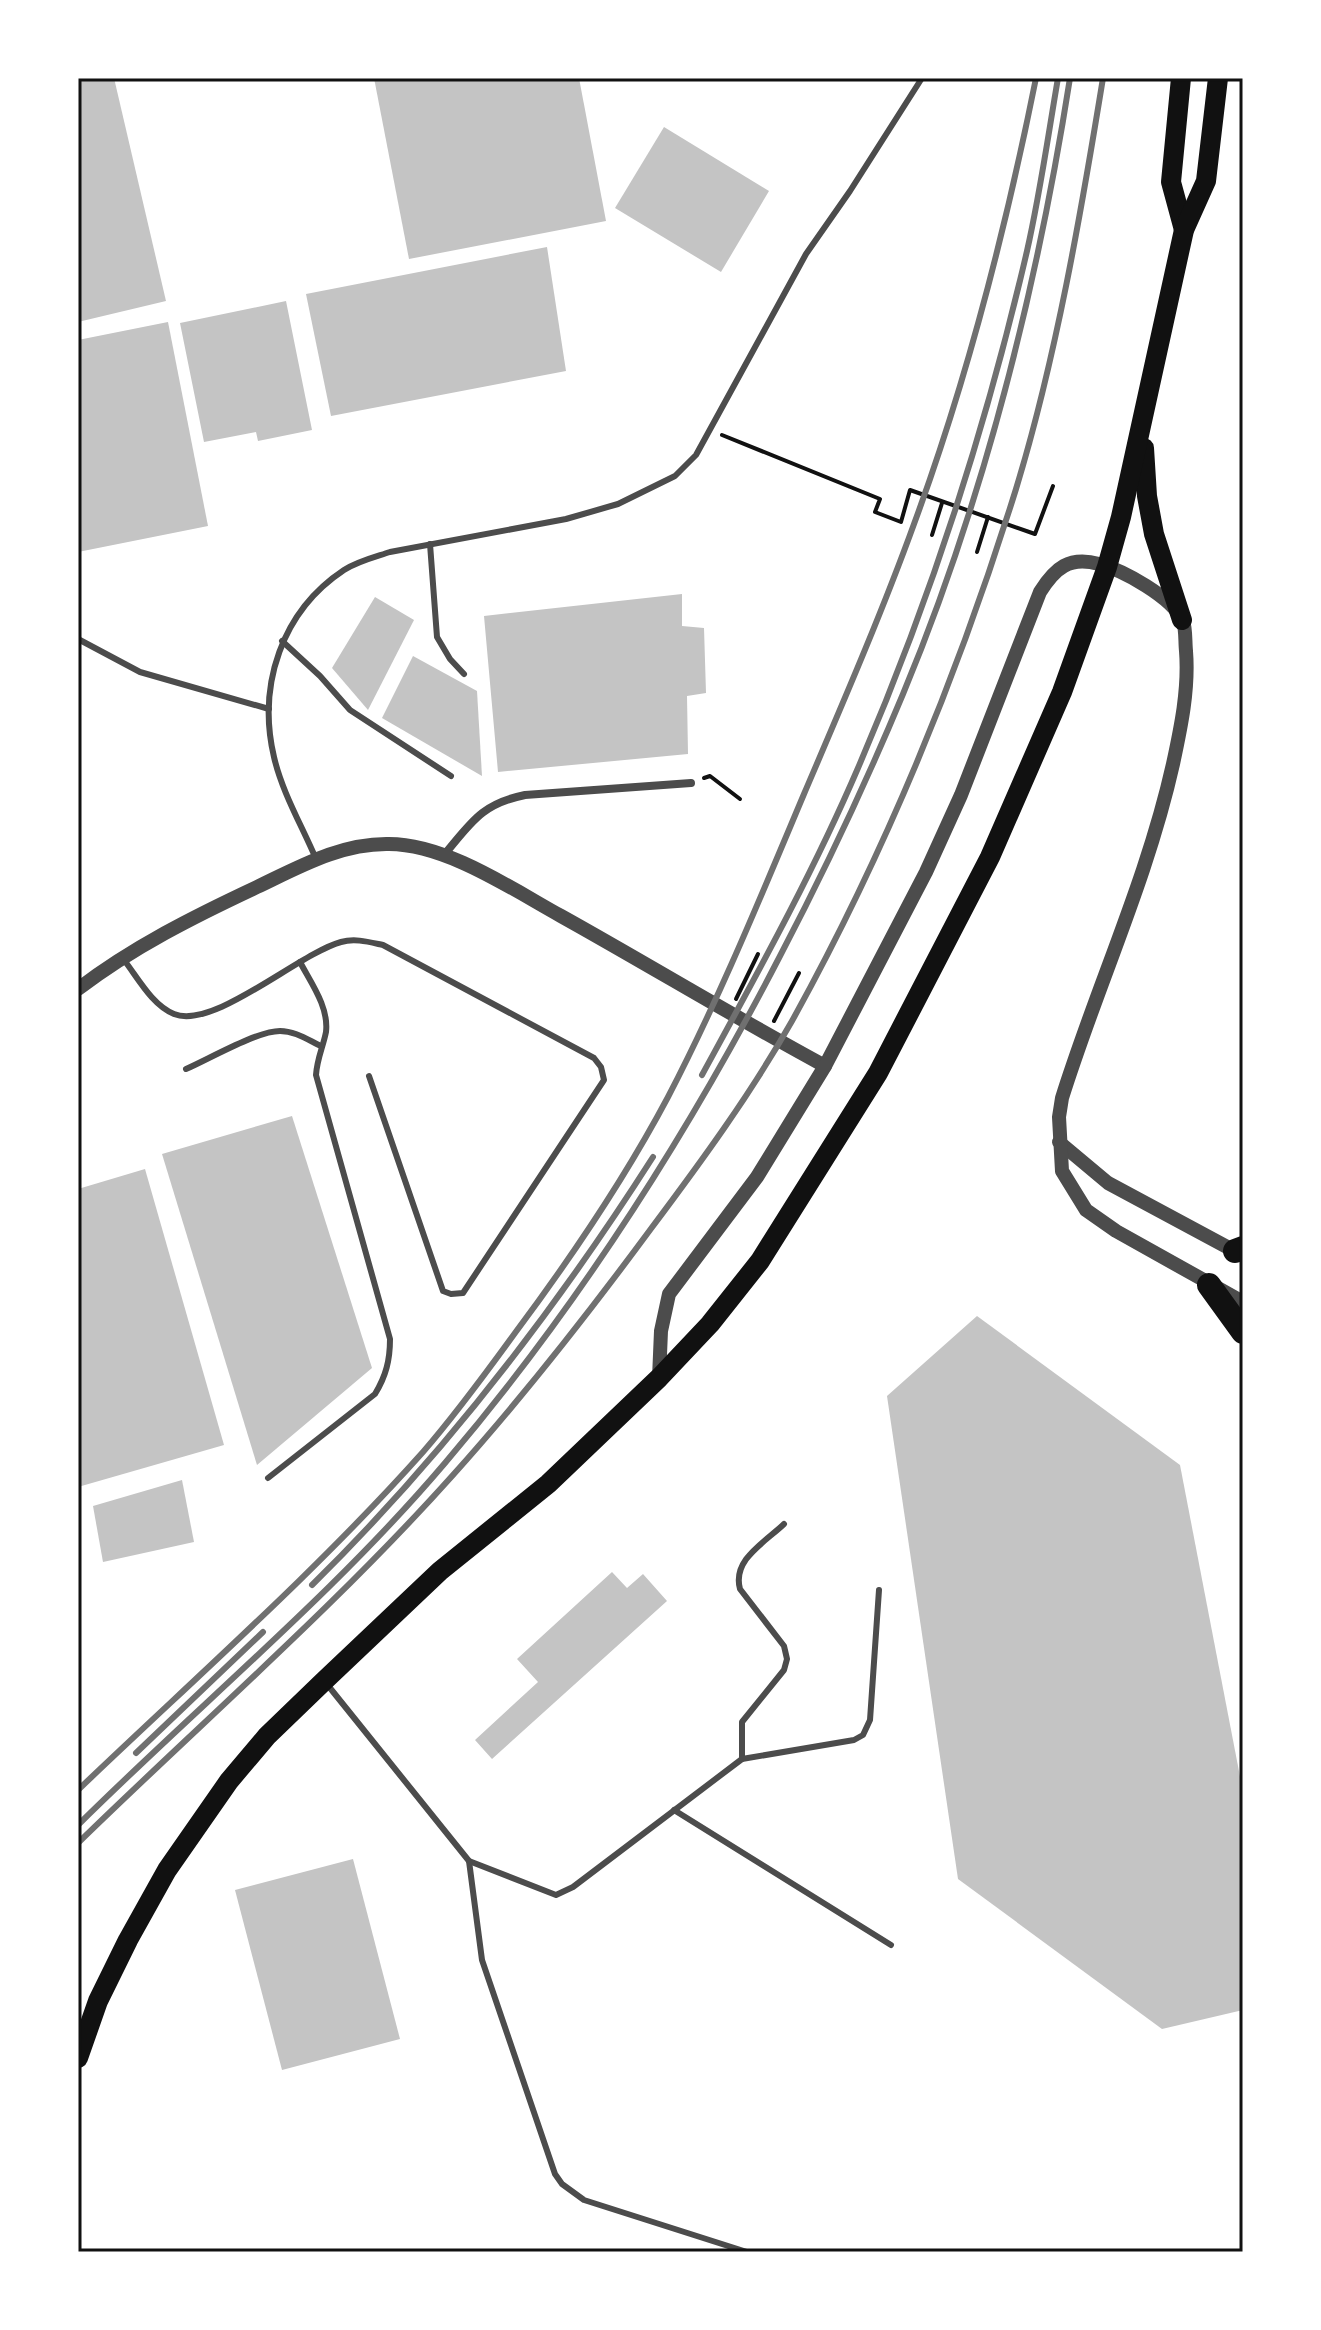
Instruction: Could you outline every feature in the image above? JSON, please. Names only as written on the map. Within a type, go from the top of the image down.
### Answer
[{"type":"highway","points":[[1209,1285],[1243,1332]]},
{"type":"main road","points":[[1181,78],[1171,182],[1184,230]]},
{"type":"main road","points":[[78,2058],[98,2001],[128,1940],[192,1831],[267,1736],[440,1571],[548,1484],[659,1378],[710,1324],[760,1261],[878,1073],[990,857],[1062,692],[1107,567],[1184,230],[1206,181],[1218,78]]},
{"type":"main road","points":[[1142,420],[1149,508],[1182,620]]},
{"type":"street","points":[[659,1378],[661,1331],[669,1294],[757,1177],[825,1066],[926,872],[961,795],[1040,592],[1059,567],[1069,562],[1085,561],[1107,567],[1158,594],[1182,620],[1187,662],[1186,694],[1167,789],[1141,880],[1071,1071],[1059,1117],[1062,1171],[1086,1210],[1102,1222],[1243,1302]]},
{"type":"street","points":[[443,856],[474,819],[502,800],[525,795],[691,783]]},
{"type":"street","points":[[78,989],[122,957],[235,897],[316,859],[343,849],[407,845],[443,856],[518,892],[825,1066]]},
{"type":"street","points":[[1059,1142],[1108,1183],[1240,1252]]},
{"type":"lane","points":[[316,859],[274,759],[269,709],[271,685],[282,641],[305,604],[345,569],[390,552],[566,519],[618,504],[675,476],[696,455],[711,431],[806,254],[922,78]]},
{"type":"lane","points":[[430,544],[437,637],[450,659],[464,674]]},
{"type":"lane","points":[[78,639],[140,672],[269,709]]},
{"type":"lane","points":[[282,641],[320,676],[350,710],[451,776]]},
{"type":"lane","points":[[122,957],[153,998],[177,1015],[188,1016],[210,1014],[342,941],[359,940],[383,945],[594,1058],[601,1067],[604,1080],[463,1293],[443,1291],[369,1076]]},
{"type":"lane","points":[[268,1478],[375,1394],[383,1382],[390,1358],[390,1339],[316,1075],[326,1023],[325,1010],[300,962]]},
{"type":"lane","points":[[186,1069],[265,1034],[279,1031],[295,1033],[321,1046]]},
{"type":"lane","points":[[742,1759],[742,1722],[784,1670],[787,1659],[784,1646],[740,1589],[737,1578],[739,1565],[784,1524]]},
{"type":"lane","points":[[324,1681],[469,1861],[556,1895],[573,1887],[742,1759],[854,1740],[863,1735],[870,1720],[879,1590]]},
{"type":"lane","points":[[674,1810],[891,1945]]},
{"type":"lane","points":[[469,1861],[482,1960],[555,2174],[562,2184],[584,2200],[747,2252]]},
{"type":"path","points":[[711,431],[880,499],[875,512],[901,522],[910,490],[1035,534],[1053,486]]},
{"type":"path","points":[[932,535],[943,501]]},
{"type":"path","points":[[977,552],[988,517]]},
{"type":"path","points":[[691,783],[710,776],[740,799]]},
{"type":"path","points":[[729,1012],[758,954]]},
{"type":"path","points":[[768,1034],[799,973]]},
{"type":"building","points":[[78,78],[114,78],[166,301],[78,322]]},
{"type":"building","points":[[374,78],[579,78],[606,221],[409,259]]},
{"type":"building","points":[[664,127],[769,191],[721,272],[615,208]]},
{"type":"building","points":[[547,247],[566,371],[331,416],[306,294]]},
{"type":"building","points":[[286,301],[312,430],[258,441],[256,432],[204,442],[180,323]]},
{"type":"building","points":[[168,322],[208,526],[78,552],[78,340]]},
{"type":"building","points":[[682,594],[682,626],[704,628],[706,693],[687,696],[688,754],[498,772],[484,616]]},
{"type":"building","points":[[375,597],[414,620],[368,710],[332,668]]},
{"type":"building","points":[[413,656],[477,691],[482,776],[382,718]]},
{"type":"building","points":[[292,1116],[372,1368],[257,1465],[162,1154]]},
{"type":"building","points":[[145,1169],[224,1445],[78,1487],[78,1189]]},
{"type":"building","points":[[977,1316],[1180,1465],[1243,1792],[1243,2010],[1162,2029],[958,1879],[887,1396]]},
{"type":"building","points":[[182,1480],[194,1542],[103,1562],[93,1506]]},
{"type":"building","points":[[612,1572],[627,1588],[643,1574],[667,1601],[492,1759],[475,1740],[538,1682],[517,1659]]},
{"type":"building","points":[[353,1859],[400,2039],[282,2070],[235,1890]]},
{"type":"railway","points":[[78,1790],[340,1540],[423,1452],[556,1276],[651,1128],[705,1023],[739,947],[861,660],[914,524],[984,303],[1036,78]]},
{"type":"railway","points":[[702,1075],[784,923],[841,807],[932,578],[974,448],[1011,317],[1036,208],[1058,78]]},
{"type":"railway","points":[[78,1825],[358,1558],[445,1463],[540,1344],[584,1282],[668,1155],[707,1089],[829,859],[889,727],[932,620],[959,544],[1005,391],[1042,235],[1070,78]]},
{"type":"railway","points":[[78,1843],[363,1571],[479,1446],[579,1324],[669,1205],[742,1102],[792,1021],[858,893],[918,761],[994,558],[1030,439],[1055,337],[1103,78]]},
{"type":"railway","points":[[312,1585],[407,1486],[494,1381],[576,1271],[653,1157]]},
{"type":"railway","points":[[136,1753],[263,1632]]}]
